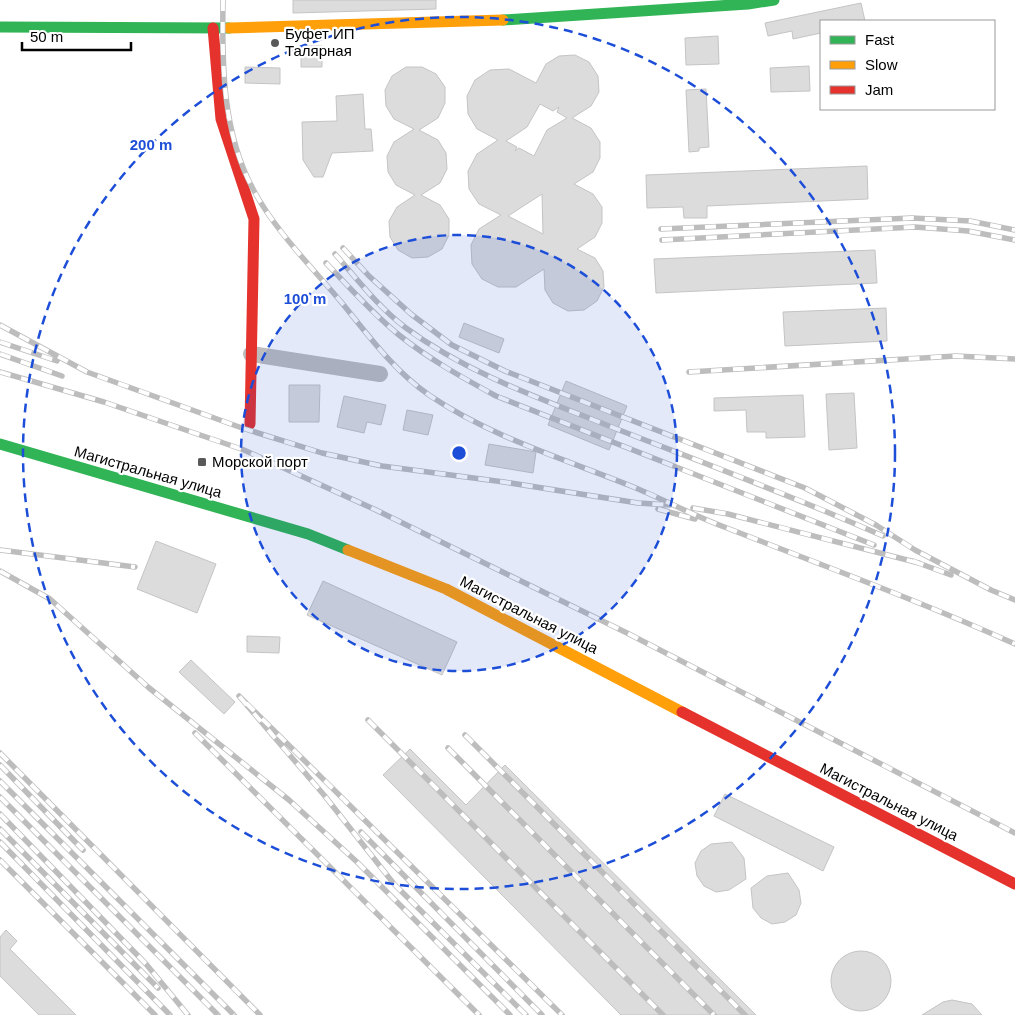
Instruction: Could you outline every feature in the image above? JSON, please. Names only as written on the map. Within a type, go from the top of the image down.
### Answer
[{"type":"main road","points":[[0,27],[214,28],[500,20],[748,4],[774,0]]},
{"type":"main road","points":[[214,28],[221,119],[254,219],[250,424]]},
{"type":"main road","name":"Магистральная улица","points":[[0,444],[308,534],[446,589],[1015,884]]},
{"type":"street","points":[[251,354],[380,374]]},
{"type":"building","points":[[293,0],[436,0],[436,9],[293,13]]},
{"type":"building","points":[[861,3],[865,20],[820,20],[820,33],[793,39],[792,31],[768,36],[765,23]]},
{"type":"building","points":[[718,36],[719,64],[686,65],[685,38]]},
{"type":"building","points":[[301,46],[322,46],[322,67],[301,67]]},
{"type":"building","points":[[575,55],[589,62],[598,76],[599,92],[591,106],[572,118],[591,128],[600,142],[600,158],[593,172],[574,184],[593,194],[602,207],[602,223],[595,237],[577,249],[595,258],[603,271],[604,287],[597,301],[584,310],[568,311],[553,303],[545,290],[544,269],[516,287],[498,287],[482,279],[472,264],[471,245],[479,229],[501,215],[479,204],[469,189],[468,171],[477,154],[498,140],[477,129],[468,114],[467,96],[475,80],[490,70],[509,69],[536,83],[546,64],[559,56]],"holes":[[[540,104],[553,111],[559,107],[557,112],[567,118],[547,130],[534,156],[519,148],[515,151],[517,147],[506,141],[527,127]],[[542,194],[543,234],[508,216]]]},
{"type":"building","points":[[809,66],[810,91],[771,92],[770,68]]},
{"type":"building","points":[[245,67],[280,68],[280,84],[245,83]]},
{"type":"building","points":[[406,67],[422,67],[436,74],[445,87],[445,103],[438,118],[419,130],[438,140],[446,153],[447,169],[440,183],[421,195],[440,205],[449,219],[449,235],[442,249],[428,257],[412,258],[398,250],[390,237],[389,221],[397,207],[415,195],[396,185],[388,172],[387,156],[394,142],[414,129],[394,119],[386,106],[385,90],[392,76]]},
{"type":"building","points":[[706,89],[709,147],[689,152],[686,90]]},
{"type":"building","points":[[363,94],[365,129],[371,129],[373,151],[332,153],[323,177],[314,177],[303,160],[302,122],[337,121],[336,96]]},
{"type":"building","points":[[867,166],[868,199],[707,206],[707,218],[684,218],[683,207],[647,208],[646,175]]},
{"type":"building","points":[[875,250],[877,283],[656,293],[654,259]]},
{"type":"building","points":[[886,308],[887,341],[785,346],[783,312]]},
{"type":"building","points":[[464,323],[504,339],[499,353],[459,337]]},
{"type":"building","points":[[566,381],[627,406],[609,450],[548,425]]},
{"type":"building","points":[[289,385],[320,385],[319,422],[289,422]]},
{"type":"building","points":[[854,393],[857,448],[829,450],[826,394]]},
{"type":"building","points":[[803,395],[805,437],[766,438],[766,432],[747,432],[746,410],[714,411],[714,398]]},
{"type":"building","points":[[344,396],[386,405],[381,425],[367,422],[364,433],[337,427]]},
{"type":"building","points":[[407,410],[433,415],[428,435],[403,430]]},
{"type":"building","points":[[489,444],[536,452],[533,473],[485,465]]},
{"type":"building","points":[[156,541],[216,564],[197,613],[137,589]]},
{"type":"building","points":[[323,581],[457,642],[442,675],[307,615]]},
{"type":"building","points":[[247,636],[280,637],[279,653],[247,652]]},
{"type":"building","points":[[191,660],[235,702],[224,714],[179,672]]},
{"type":"building","points":[[410,749],[466,805],[505,765],[756,1015],[621,1015],[383,775]]},
{"type":"building","points":[[725,794],[834,847],[823,871],[714,816]]},
{"type":"building","points":[[732,842],[744,858],[746,879],[729,890],[716,892],[704,886],[697,876],[695,863],[701,851],[711,844]]},
{"type":"building","points":[[788,873],[799,890],[801,903],[796,915],[785,922],[772,924],[761,918],[753,908],[751,888],[767,876]]},
{"type":"building","points":[[6,930],[17,941],[10,949],[76,1015],[39,1015],[0,976],[0,937]]},
{"type":"building","points":[[861,951],[873,953],[886,964],[891,981],[889,993],[878,1006],[861,1011],[849,1009],[836,998],[831,981],[833,969],[844,956]]},
{"type":"building","points":[[952,1000],[972,1004],[982,1015],[922,1015],[943,1002]]},
{"type":"railway","points":[[223,0],[226,97],[235,144],[253,189],[272,219],[294,248],[382,352],[416,385],[452,410],[502,435],[631,486],[715,523],[908,598],[1015,644]]},
{"type":"railway","points":[[661,229],[912,218],[970,221],[1015,230]]},
{"type":"railway","points":[[662,240],[915,227],[968,231],[1015,240]]},
{"type":"railway","points":[[343,248],[369,276],[411,314],[452,345],[505,371],[805,488],[876,525],[915,550],[991,590],[1015,600]]},
{"type":"railway","points":[[335,254],[369,293],[396,320],[429,344],[479,371],[530,395],[781,493],[883,536]]},
{"type":"railway","points":[[326,263],[371,310],[410,344],[496,396],[874,545]]},
{"type":"railway","points":[[0,325],[87,372],[242,428],[322,453],[382,466],[504,482],[638,503],[670,505]]},
{"type":"railway","points":[[0,342],[57,361]]},
{"type":"railway","points":[[0,354],[62,376]]},
{"type":"railway","points":[[689,372],[956,356],[1015,359]]},
{"type":"railway","points":[[0,372],[104,402],[244,450],[376,510],[627,633],[1015,833]]},
{"type":"railway","points":[[693,508],[728,514],[919,563]]},
{"type":"railway","points":[[658,509],[695,519]]},
{"type":"railway","points":[[0,550],[135,567]]},
{"type":"railway","points":[[913,561],[951,575]]},
{"type":"railway","points":[[0,571],[50,599],[148,687],[289,800],[357,862],[510,1015]]},
{"type":"railway","points":[[526,1015],[394,884],[324,795],[239,696],[562,1015]]},
{"type":"railway","points":[[368,720],[663,1015]]},
{"type":"railway","points":[[195,733],[479,1015]]},
{"type":"railway","points":[[465,735],[745,1015]]},
{"type":"railway","points":[[448,748],[714,1015]]},
{"type":"railway","points":[[0,753],[260,1015]]},
{"type":"railway","points":[[0,765],[83,850]]},
{"type":"railway","points":[[0,781],[234,1015]]},
{"type":"railway","points":[[0,797],[218,1015]]},
{"type":"railway","points":[[0,814],[146,964],[188,1015]]},
{"type":"railway","points":[[0,829],[158,988]]},
{"type":"railway","points":[[361,832],[542,1015]]},
{"type":"railway","points":[[0,842],[170,1015]]},
{"type":"railway","points":[[0,860],[155,1015]]},
{"type":"traffic: fast","points":[[503,20],[748,4],[774,0]]},
{"type":"traffic: fast","points":[[0,27],[229,28]]},
{"type":"traffic: fast","points":[[0,444],[308,534],[348,550]]},
{"type":"traffic: slow","points":[[229,28],[503,20]]},
{"type":"traffic: slow","points":[[348,550],[446,589],[682,712]]},
{"type":"traffic: jam","points":[[213,28],[221,119],[254,219],[250,424]]},
{"type":"traffic: jam","points":[[682,712],[1015,884]]},
{"type":"place","name":"Буфет ИП Талярная","points":[[275,43]]},
{"type":"place","name":"Морской порт","points":[[202,462]]}]
